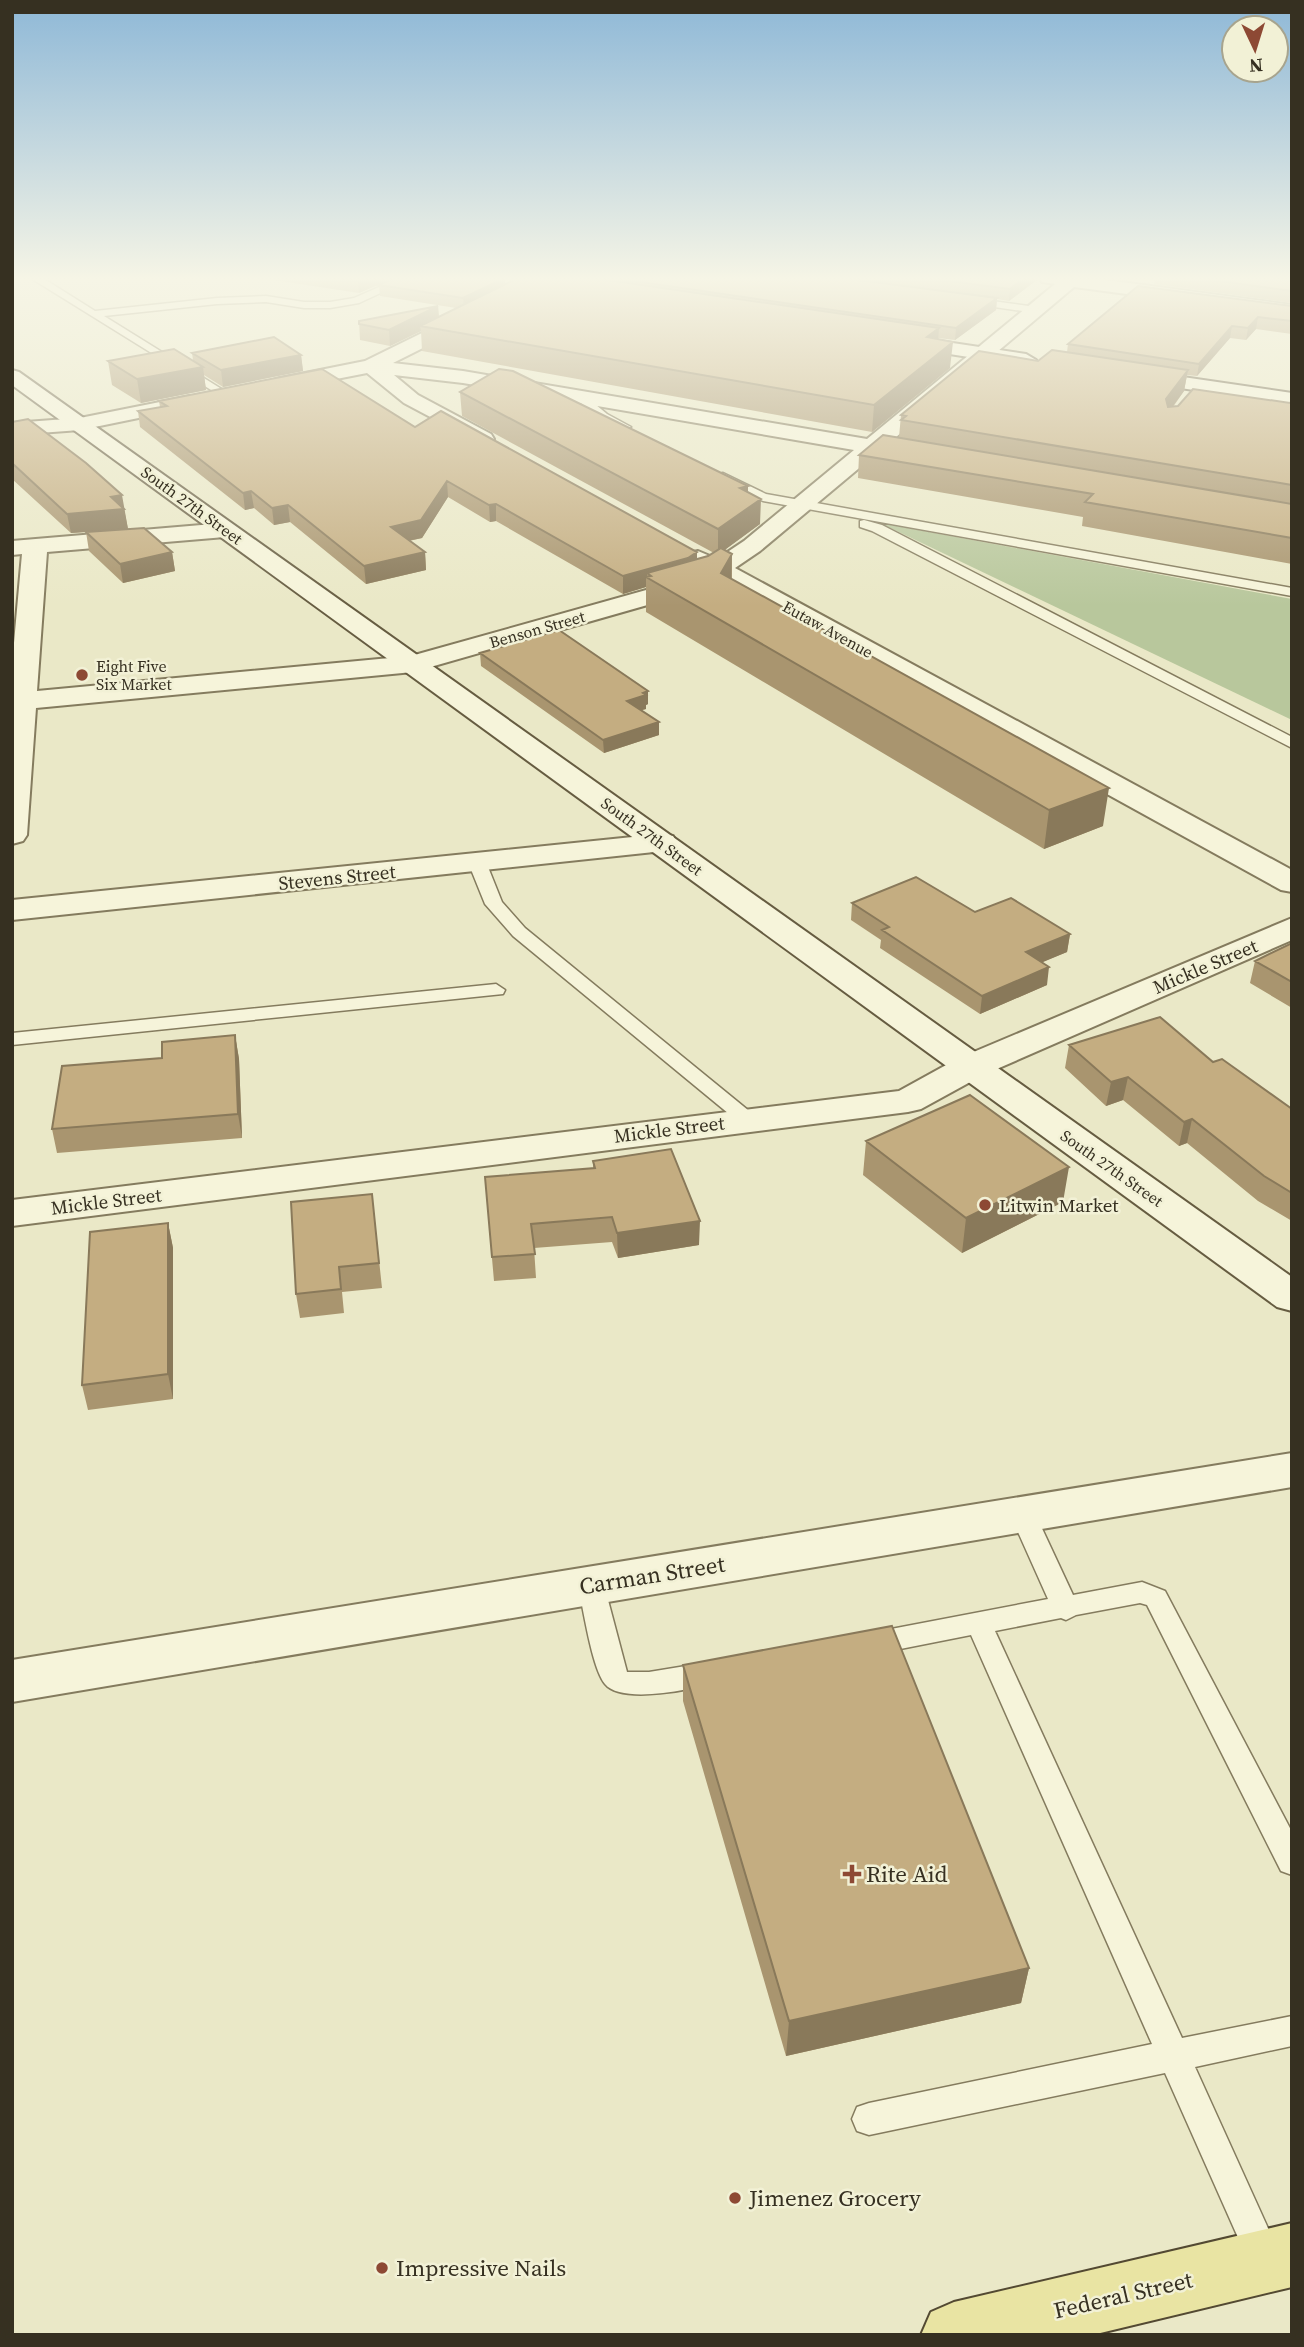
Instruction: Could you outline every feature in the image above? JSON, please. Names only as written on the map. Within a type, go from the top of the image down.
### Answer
[{"type":"main road","name":"Federal Street","points":[[954,2335],[1050,2324],[1279,2258]]},
{"type":"street","name":"South 27th Street","points":[[27,387],[1292,1297]]},
{"type":"street","points":[[396,387],[411,399],[505,452]]},
{"type":"street","points":[[519,387],[913,454]]},
{"type":"street","name":"Benson Street","points":[[18,701],[413,664],[698,583],[803,504],[944,387]]},
{"type":"street","points":[[1177,387],[1197,391],[1292,399]]},
{"type":"street","points":[[12,429],[80,424],[231,394]]},
{"type":"street","points":[[12,835],[18,701],[18,547],[225,530]]},
{"type":"street","name":"Eutaw Avenue","points":[[671,543],[1292,883]]},
{"type":"street","name":"Stevens Street","points":[[12,910],[662,843]]},
{"type":"street","name":"Mickle Street","points":[[12,1213],[747,1119],[908,1101],[970,1067],[1292,928]]},
{"type":"street","name":"Carman Street","points":[[12,1681],[1292,1470]]},
{"type":"lane","points":[[218,387],[231,394]]},
{"type":"lane","points":[[580,397],[603,416],[640,435]]},
{"type":"lane","points":[[714,472],[763,497],[1292,592]]},
{"type":"lane","points":[[803,504],[877,528],[1292,743]]},
{"type":"lane","points":[[477,862],[494,904],[519,932],[747,1119]]},
{"type":"lane","points":[[12,1038],[496,990]]},
{"type":"lane","points":[[1023,1514],[1066,1608]]},
{"type":"lane","points":[[591,1586],[613,1675],[621,1683],[649,1683],[738,1668]]},
{"type":"lane","points":[[842,1649],[1142,1592],[1156,1598],[1292,1862]]},
{"type":"lane","points":[[979,1624],[1172,2056],[1279,2258]]},
{"type":"lane","points":[[869,2119],[1292,2031]]},
{"type":"green space","points":[[880,523],[1292,599],[1292,720]]},
{"type":"building","points":[[233,387],[350,387],[415,427],[441,411],[697,552],[688,558],[623,576],[496,504],[489,505],[447,481],[421,520],[391,527],[425,552],[364,566],[288,505],[272,508],[251,491],[243,493],[138,411],[167,406],[159,401]]},
{"type":"building","points":[[469,387],[545,387],[748,486],[740,488],[761,499],[718,529],[460,392]]},
{"type":"building","points":[[768,387],[897,387],[874,405]]},
{"type":"building","points":[[936,387],[1175,387],[1166,399],[1168,407],[1178,406],[1193,389],[1290,403],[1292,401],[1292,485],[901,420],[906,416],[901,415]]},
{"type":"building","points":[[28,419],[86,463],[122,495],[111,497],[124,509],[67,514],[12,463],[12,422]]},
{"type":"building","points":[[883,435],[1292,504],[1292,538],[1085,502],[1093,494],[859,455]]},
{"type":"building","points":[[144,528],[172,552],[120,564],[86,532]]},
{"type":"building","points":[[721,548],[732,554],[721,573],[1109,788],[1049,810],[646,577],[651,576],[647,573],[708,556]]},
{"type":"building","points":[[559,630],[648,691],[643,693],[646,695],[627,701],[659,722],[603,740],[480,653]]},
{"type":"building","points":[[916,877],[975,912],[1011,898],[1070,934],[1026,952],[1049,967],[982,996],[882,930],[889,927],[852,903]]},
{"type":"building","points":[[1292,943],[1292,982],[1255,961]]},
{"type":"building","points":[[1160,1017],[1213,1062],[1222,1059],[1292,1109],[1292,1193],[1264,1176],[1192,1119],[1184,1122],[1128,1077],[1111,1082],[1069,1045]]},
{"type":"building","points":[[235,1035],[238,1114],[52,1129],[62,1066],[162,1058],[162,1042]]},
{"type":"building","points":[[970,1095],[1069,1167],[966,1218],[866,1141]]},
{"type":"building","points":[[671,1149],[700,1221],[617,1233],[612,1217],[531,1224],[535,1254],[492,1257],[485,1177],[595,1168],[593,1161]]},
{"type":"building","points":[[372,1194],[379,1263],[339,1267],[341,1289],[296,1294],[291,1202]]},
{"type":"building","points":[[168,1223],[168,1374],[82,1385],[90,1232]]},
{"type":"building","name":"Rite Aid","points":[[892,1626],[1029,1968],[789,2021],[683,1665]]},
{"type":"place","name":"Eight Five Six Market","points":[[82,675]]},
{"type":"place","name":"Litwin Market","points":[[985,1205]]},
{"type":"place","name":"Rite Aid","points":[[852,1874]]},
{"type":"place","name":"Jimenez Grocery","points":[[735,2198]]},
{"type":"place","name":"Impressive Nails","points":[[382,2268]]}]
